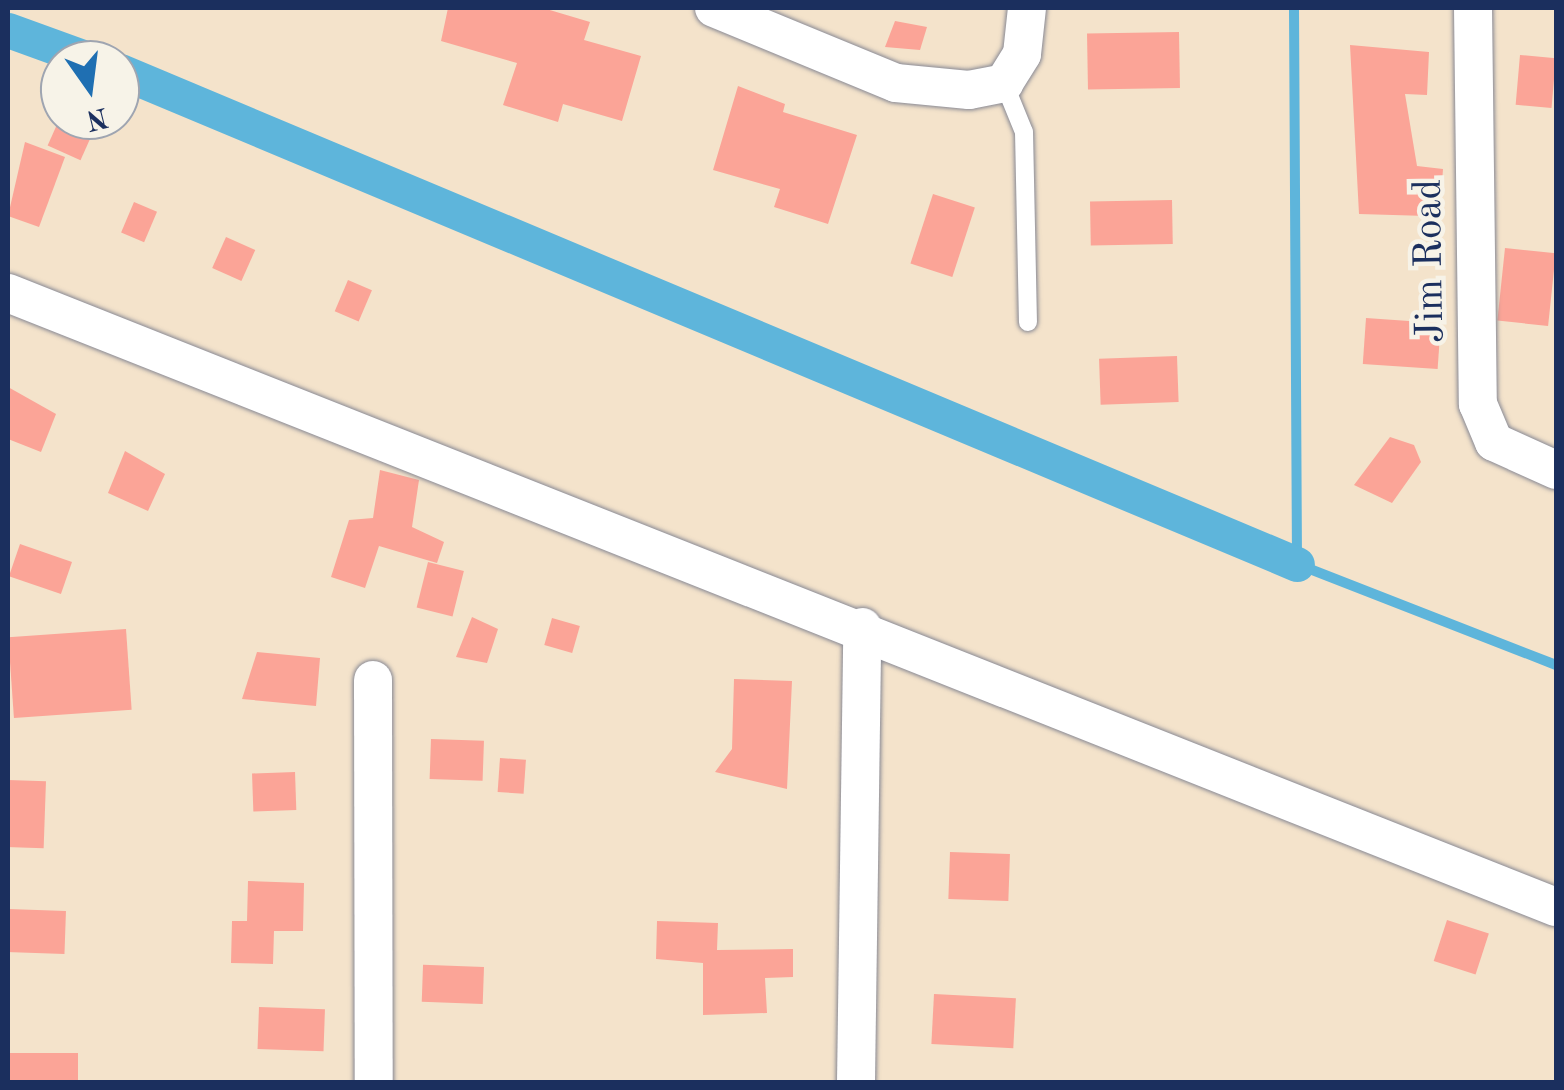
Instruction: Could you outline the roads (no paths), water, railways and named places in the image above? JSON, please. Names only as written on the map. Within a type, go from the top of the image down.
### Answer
[{"type":"street","points":[[714,8],[896,83],[1004,83],[1022,54],[1028,8]]},
{"type":"street","name":"Jim Road","points":[[1473,8],[1478,404],[1494,442],[1556,470]]},
{"type":"street","points":[[8,293],[862,627],[1556,906]]},
{"type":"street","points":[[856,1082],[862,627]]},
{"type":"street","points":[[373,680],[374,1082]]},
{"type":"lane","points":[[1004,83],[1025,142],[1028,322]]},
{"type":"waterway","points":[[1294,8],[1297,564],[1556,665]]},
{"type":"waterway","points":[[8,30],[40,42]]},
{"type":"waterway","points":[[140,79],[1297,564]]}]
